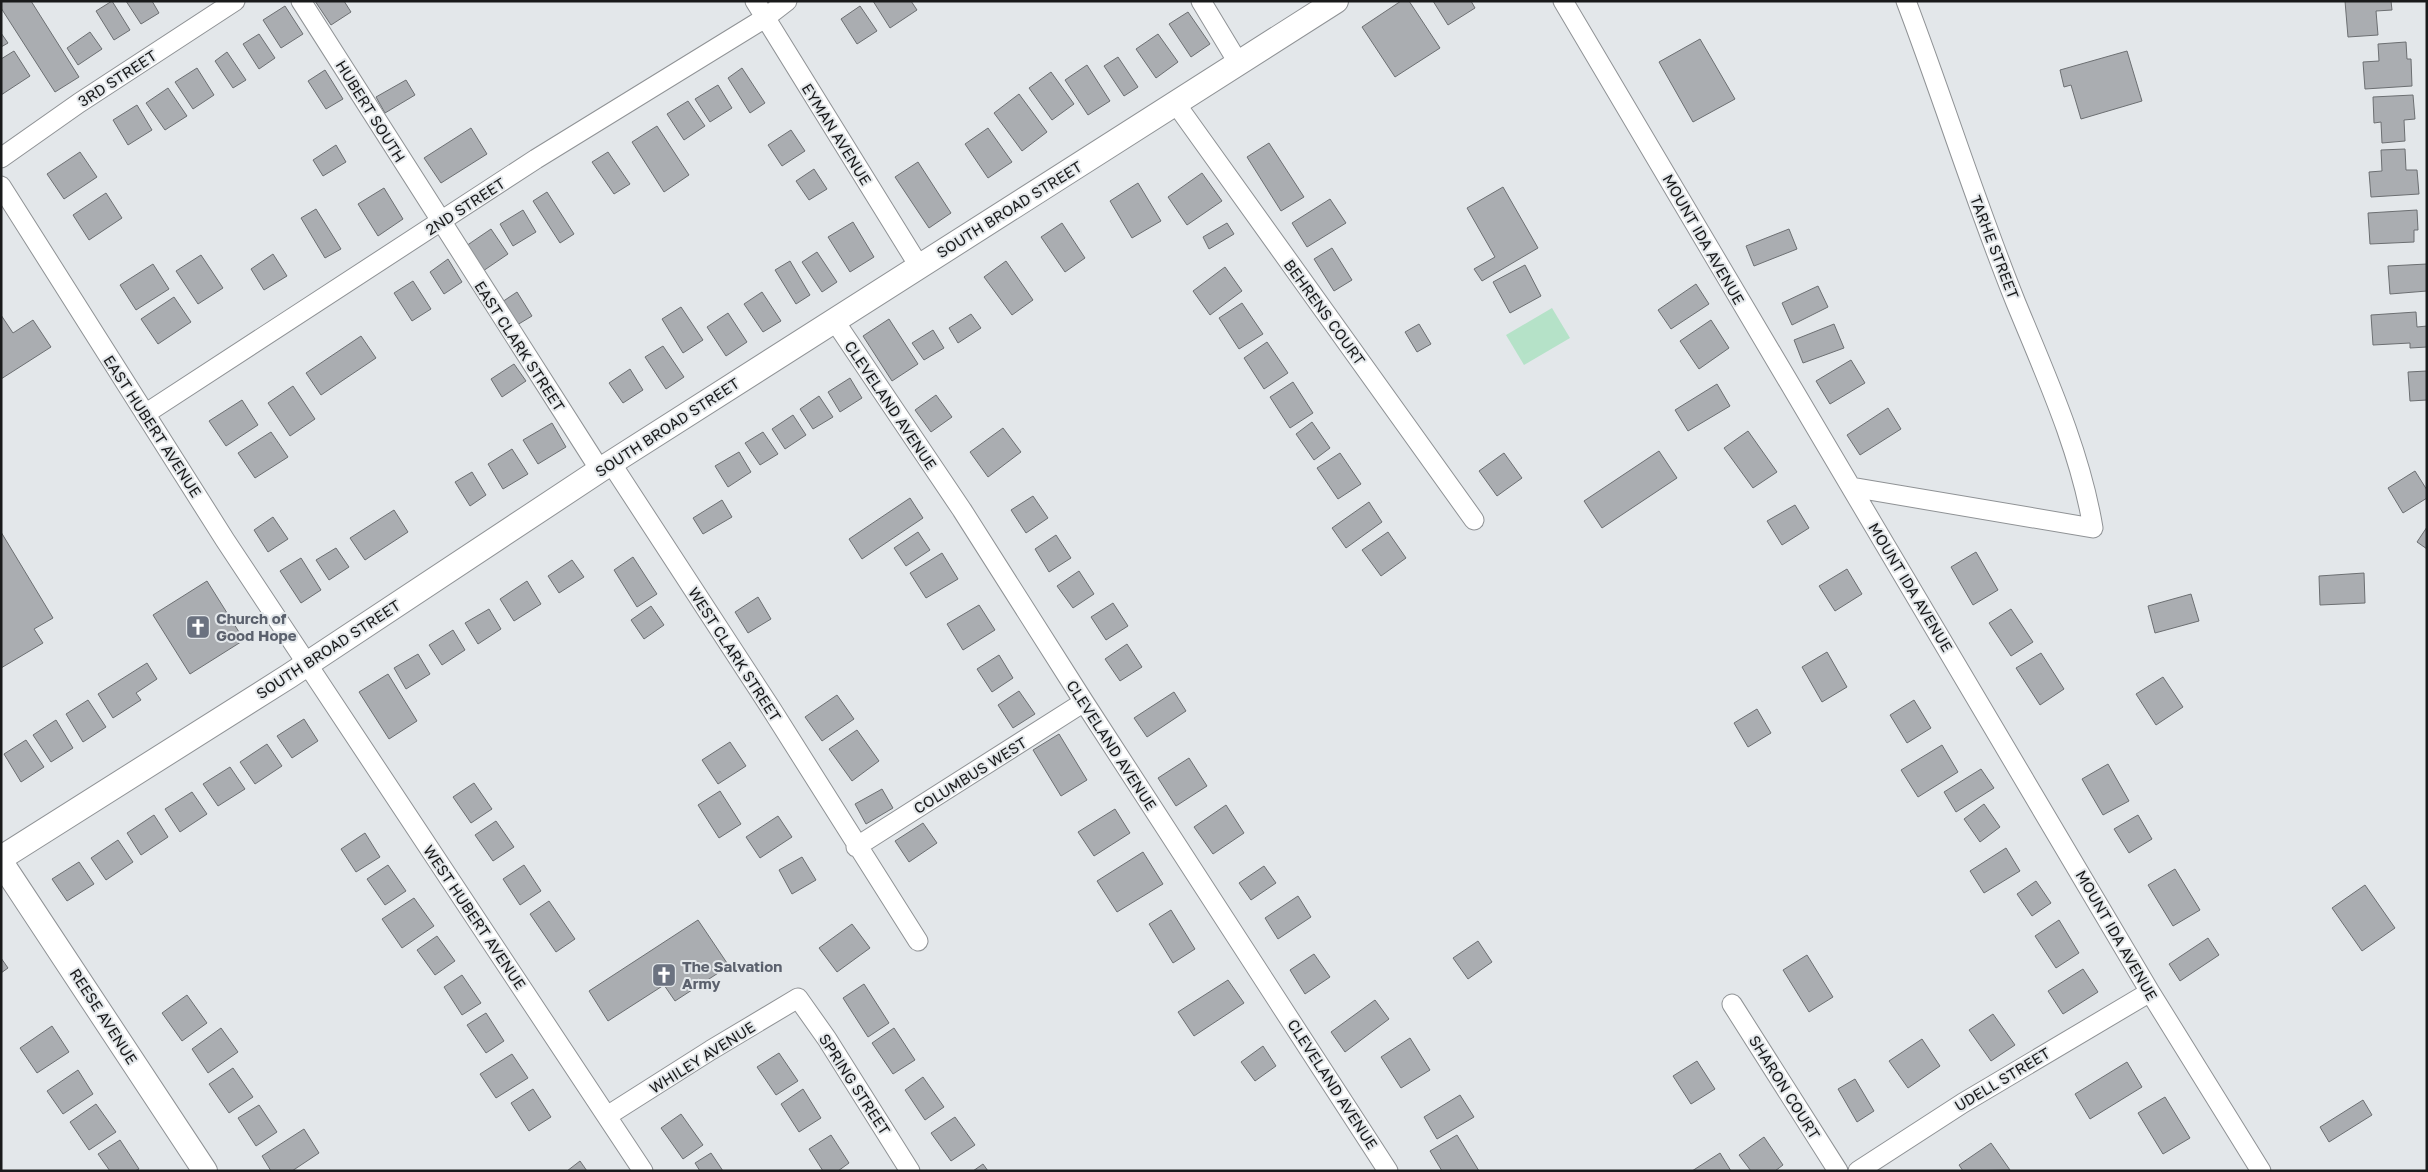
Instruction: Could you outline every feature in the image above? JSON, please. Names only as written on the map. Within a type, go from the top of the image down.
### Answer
[{"type":"street","name":"3RD STREET","points":[[1,158],[79,103],[236,1]]},
{"type":"street","name":"HUBERT SOUTH","points":[[300,1],[441,222]]},
{"type":"street","name":"EYMAN AVENUE","points":[[755,1],[919,266]]},
{"type":"street","name":"2ND STREET","points":[[145,414],[536,159],[765,18],[787,1]]},
{"type":"street","points":[[1201,1],[1239,64]]},
{"type":"street","name":"SOUTH BROAD STREET","points":[[1,858],[308,663],[605,467],[1336,1]]},
{"type":"street","name":"MOUNT IDA AVENUE","points":[[1563,1],[2150,992],[2261,1171]]},
{"type":"street","name":"TARHE STREET","points":[[1851,487],[2093,528],[2087,491],[2042,361],[2016,303],[1906,1]]},
{"type":"street","name":"BEHRENS COURT","points":[[1176,104],[1474,520]]},
{"type":"street","name":"EAST HUBERT AVENUE","points":[[1,186],[145,414],[308,663]]},
{"type":"street","name":"EAST CLARK STREET","points":[[441,222],[605,467]]},
{"type":"street","name":"CLEVELAND AVENUE","points":[[834,320],[962,510],[1388,1171]]},
{"type":"street","name":"WEST CLARK STREET","points":[[605,467],[772,710],[856,847],[918,941]]},
{"type":"street","name":"WEST HUBERT AVENUE","points":[[308,663],[643,1171]]},
{"type":"street","name":"COLUMBUS WEST","points":[[856,847],[1084,702]]},
{"type":"street","name":"REESE AVENUE","points":[[1,862],[206,1171]]},
{"type":"street","name":"UDELL STREET","points":[[1858,1171],[1963,1103],[2150,992]]},
{"type":"street","name":"WHILEY AVENUE","points":[[607,1116],[798,998]]},
{"type":"street","name":"SPRING STREET","points":[[798,998],[827,1039],[910,1171]]},
{"type":"street","name":"SHARON COURT","points":[[1732,1004],[1838,1171]]},
{"type":"green space","points":[[1552,308],[1570,338],[1524,365],[1506,335]]},
{"type":"building","points":[[1,1],[31,1],[79,77],[55,92],[1,8]]},
{"type":"building","points":[[112,1],[130,30],[114,40],[96,11]]},
{"type":"building","points":[[126,1],[152,1],[159,13],[141,24]]},
{"type":"building","points":[[315,1],[344,1],[351,12],[331,25]]},
{"type":"building","points":[[873,1],[911,1],[917,10],[890,28]]},
{"type":"building","points":[[1401,1],[1409,1],[1440,48],[1395,77],[1362,27]]},
{"type":"building","points":[[1433,1],[1471,1],[1475,8],[1448,25]]},
{"type":"building","points":[[2345,1],[2391,1],[2392,10],[2376,11],[2378,35],[2348,37]]},
{"type":"building","points":[[285,6],[303,34],[281,48],[263,20]]},
{"type":"building","points":[[860,6],[877,31],[857,44],[841,19]]},
{"type":"building","points":[[1188,12],[1210,44],[1191,57],[1169,24]]},
{"type":"building","points":[[90,32],[102,49],[78,65],[67,48]]},
{"type":"building","points":[[1,33],[8,43],[1,47]]},
{"type":"building","points":[[259,34],[275,58],[259,69],[243,44]]},
{"type":"building","points":[[1158,34],[1178,62],[1156,78],[1136,49]]},
{"type":"building","points":[[1700,39],[1735,99],[1693,122],[1659,62]]},
{"type":"building","points":[[2406,42],[2407,59],[2411,59],[2412,86],[2365,89],[2363,62],[2379,61],[2378,44]]},
{"type":"building","points":[[14,51],[30,76],[1,95],[1,59]]},
{"type":"building","points":[[2127,51],[2142,101],[2081,119],[2071,85],[2064,87],[2060,70]]},
{"type":"building","points":[[227,52],[246,80],[233,88],[215,61]]},
{"type":"building","points":[[1118,57],[1138,87],[1124,96],[1104,66]]},
{"type":"building","points":[[1087,65],[1110,101],[1088,115],[1065,80]]},
{"type":"building","points":[[197,68],[214,95],[193,109],[175,82]]},
{"type":"building","points":[[742,68],[765,103],[750,113],[728,78]]},
{"type":"building","points":[[325,70],[343,99],[326,109],[308,81]]},
{"type":"building","points":[[1051,72],[1074,104],[1052,120],[1029,88]]},
{"type":"building","points":[[406,80],[415,95],[385,113],[376,97]]},
{"type":"building","points":[[718,85],[732,108],[710,122],[695,99]]},
{"type":"building","points":[[168,88],[187,116],[165,130],[146,103]]},
{"type":"building","points":[[1019,94],[1047,132],[1022,151],[994,113]]},
{"type":"building","points":[[2413,95],[2415,119],[2404,120],[2405,141],[2382,143],[2381,122],[2374,123],[2373,97]]},
{"type":"building","points":[[688,101],[705,126],[684,140],[667,114]]},
{"type":"building","points":[[137,105],[152,130],[128,145],[113,120]]},
{"type":"building","points":[[657,126],[689,175],[664,192],[632,142]]},
{"type":"building","points":[[471,128],[487,154],[441,183],[424,158]]},
{"type":"building","points":[[988,128],[1012,162],[988,178],[965,144]]},
{"type":"building","points":[[791,130],[805,151],[782,166],[768,145]]},
{"type":"building","points":[[1269,143],[1304,197],[1281,211],[1247,157]]},
{"type":"building","points":[[336,145],[346,162],[323,176],[313,160]]},
{"type":"building","points":[[2405,149],[2406,170],[2417,170],[2419,194],[2371,197],[2369,172],[2382,171],[2381,150]]},
{"type":"building","points":[[80,152],[97,177],[64,199],[47,174]]},
{"type":"building","points":[[608,152],[630,184],[614,194],[592,162]]},
{"type":"building","points":[[918,162],[951,213],[929,228],[895,177]]},
{"type":"building","points":[[814,169],[827,189],[809,200],[796,181]]},
{"type":"building","points":[[1202,173],[1222,201],[1187,225],[1168,197]]},
{"type":"building","points":[[1138,183],[1161,221],[1132,238],[1110,201]]},
{"type":"building","points":[[1503,187],[1538,248],[1482,281],[1474,269],[1495,257],[1467,208]]},
{"type":"building","points":[[384,188],[403,219],[378,236],[358,204]]},
{"type":"building","points":[[547,192],[574,234],[560,243],[533,201]]},
{"type":"building","points":[[106,193],[122,218],[89,240],[73,215]]},
{"type":"building","points":[[1330,199],[1346,223],[1307,247],[1292,223]]},
{"type":"building","points":[[316,209],[341,249],[325,258],[301,218]]},
{"type":"building","points":[[523,210],[536,232],[513,246],[500,224]]},
{"type":"building","points":[[2417,210],[2418,230],[2414,230],[2414,242],[2370,244],[2368,213]]},
{"type":"building","points":[[853,222],[874,257],[850,272],[828,237]]},
{"type":"building","points":[[1062,223],[1085,258],[1065,272],[1041,237]]},
{"type":"building","points":[[1227,223],[1234,234],[1209,249],[1203,237]]},
{"type":"building","points":[[491,229],[508,254],[483,271],[466,246]]},
{"type":"building","points":[[1789,229],[1797,249],[1754,266],[1746,246]]},
{"type":"building","points":[[1332,248],[1352,280],[1334,291],[1314,259]]},
{"type":"building","points":[[817,252],[837,282],[822,292],[802,262]]},
{"type":"building","points":[[273,254],[287,276],[264,290],[251,269]]},
{"type":"building","points":[[201,255],[223,288],[198,304],[176,271]]},
{"type":"building","points":[[448,259],[462,282],[444,294],[430,272]]},
{"type":"building","points":[[790,261],[810,295],[796,304],[775,270]]},
{"type":"building","points":[[1006,261],[1033,300],[1012,315],[984,277]]},
{"type":"building","points":[[153,264],[169,289],[136,310],[120,285]]},
{"type":"building","points":[[2427,264],[2427,291],[2390,294],[2388,266]]},
{"type":"building","points":[[1525,265],[1541,296],[1510,313],[1493,282]]},
{"type":"building","points":[[1225,267],[1242,291],[1210,315],[1193,291]]},
{"type":"building","points":[[413,281],[431,309],[412,321],[394,293]]},
{"type":"building","points":[[1696,284],[1709,304],[1671,329],[1658,310]]},
{"type":"building","points":[[1818,286],[1828,307],[1792,325],[1782,303]]},
{"type":"building","points":[[517,292],[532,316],[517,325],[502,302]]},
{"type":"building","points":[[762,292],[781,321],[763,332],[744,304]]},
{"type":"building","points":[[174,297],[191,322],[158,344],[141,319]]},
{"type":"building","points":[[1242,303],[1263,334],[1239,349],[1219,318]]},
{"type":"building","points":[[681,307],[703,340],[683,353],[662,319]]},
{"type":"building","points":[[2416,312],[2417,327],[2427,326],[2427,347],[2410,348],[2410,343],[2373,345],[2371,315]]},
{"type":"building","points":[[728,313],[747,342],[726,356],[707,327]]},
{"type":"building","points":[[971,314],[981,328],[958,343],[949,328]]},
{"type":"building","points":[[1,315],[13,333],[33,320],[51,347],[1,379]]},
{"type":"building","points":[[889,319],[918,364],[892,381],[863,336]]},
{"type":"building","points":[[1711,320],[1729,348],[1699,369],[1680,341]]},
{"type":"building","points":[[1419,324],[1431,344],[1417,352],[1405,332]]},
{"type":"building","points":[[1834,324],[1844,348],[1803,363],[1794,340]]},
{"type":"building","points":[[933,330],[944,348],[924,360],[912,343]]},
{"type":"building","points":[[361,336],[376,358],[321,395],[306,373]]},
{"type":"building","points":[[1267,342],[1288,373],[1264,389],[1244,358]]},
{"type":"building","points":[[663,346],[684,377],[666,389],[645,357]]},
{"type":"building","points":[[1851,360],[1865,383],[1830,404],[1816,381]]},
{"type":"building","points":[[514,364],[526,381],[502,397],[491,379]]},
{"type":"building","points":[[630,369],[643,390],[623,403],[609,383]]},
{"type":"building","points":[[2427,371],[2427,400],[2410,401],[2408,372]]},
{"type":"building","points":[[850,378],[862,398],[840,412],[828,392]]},
{"type":"building","points":[[1293,382],[1313,413],[1290,428],[1270,397]]},
{"type":"building","points":[[1717,384],[1730,406],[1688,431],[1675,410]]},
{"type":"building","points":[[293,386],[315,419],[290,436],[268,403]]},
{"type":"building","points":[[936,395],[952,417],[931,432],[915,410]]},
{"type":"building","points":[[819,396],[833,417],[813,429],[800,409]]},
{"type":"building","points":[[242,400],[258,425],[226,446],[209,421]]},
{"type":"building","points":[[1888,408],[1901,429],[1860,455],[1847,435]]},
{"type":"building","points":[[793,415],[806,435],[785,449],[772,429]]},
{"type":"building","points":[[1312,422],[1330,448],[1314,460],[1296,434]]},
{"type":"building","points":[[552,423],[566,447],[538,464],[523,440]]},
{"type":"building","points":[[1003,428],[1021,452],[988,477],[970,452]]},
{"type":"building","points":[[1748,431],[1777,472],[1753,488],[1724,448]]},
{"type":"building","points":[[271,432],[288,457],[255,478],[238,453]]},
{"type":"building","points":[[763,432],[778,454],[760,465],[745,443]]},
{"type":"building","points":[[512,449],[528,474],[503,489],[488,464]]},
{"type":"building","points":[[1659,451],[1677,478],[1602,528],[1584,501]]},
{"type":"building","points":[[739,452],[751,472],[728,487],[715,466]]},
{"type":"building","points":[[1340,453],[1361,484],[1338,499],[1317,468]]},
{"type":"building","points":[[1504,453],[1522,478],[1497,496],[1479,471]]},
{"type":"building","points":[[2415,471],[2427,490],[2427,498],[2403,513],[2388,488]]},
{"type":"building","points":[[472,472],[486,495],[470,506],[455,482]]},
{"type":"building","points":[[1033,496],[1048,518],[1026,533],[1011,510]]},
{"type":"building","points":[[910,498],[923,518],[862,559],[849,539]]},
{"type":"building","points":[[722,500],[732,517],[703,534],[693,518]]},
{"type":"building","points":[[1369,502],[1382,522],[1346,548],[1332,528]]},
{"type":"building","points":[[1795,505],[1809,528],[1782,545],[1767,521]]},
{"type":"building","points":[[394,510],[408,532],[365,560],[350,538]]},
{"type":"building","points":[[273,517],[288,539],[268,552],[254,530]]},
{"type":"building","points":[[2427,527],[2427,549],[2417,542]]},
{"type":"building","points":[[1,532],[53,618],[34,629],[43,643],[1,668]]},
{"type":"building","points":[[918,532],[930,550],[906,566],[894,548]]},
{"type":"building","points":[[1388,532],[1406,558],[1381,576],[1362,550]]},
{"type":"building","points":[[1056,535],[1071,558],[1049,572],[1035,549]]},
{"type":"building","points":[[336,548],[349,567],[329,580],[316,560]]},
{"type":"building","points":[[1976,552],[1998,590],[1973,605],[1951,567]]},
{"type":"building","points":[[942,553],[958,579],[926,598],[910,573]]},
{"type":"building","points":[[633,557],[657,594],[637,607],[614,570]]},
{"type":"building","points":[[301,558],[321,590],[301,603],[280,571]]},
{"type":"building","points":[[572,560],[584,577],[559,593],[548,576]]},
{"type":"building","points":[[1847,569],[1862,594],[1835,611],[1819,586]]},
{"type":"building","points":[[1079,571],[1094,594],[1073,608],[1057,586]]},
{"type":"building","points":[[2364,573],[2365,603],[2320,605],[2319,576]]},
{"type":"building","name":"Church of Good Hope","points":[[207,581],[244,640],[190,674],[153,615]]},
{"type":"building","points":[[527,581],[541,604],[514,621],[500,599]]},
{"type":"building","points":[[2191,594],[2199,621],[2155,633],[2148,606]]},
{"type":"building","points":[[758,597],[771,619],[748,633],[735,612]]},
{"type":"building","points":[[1113,603],[1128,626],[1106,640],[1091,617]]},
{"type":"building","points":[[979,605],[995,630],[963,650],[947,624]]},
{"type":"building","points":[[651,606],[664,625],[644,639],[631,620]]},
{"type":"building","points":[[489,609],[501,629],[478,644],[465,623]]},
{"type":"building","points":[[2011,609],[2033,642],[2011,656],[1989,623]]},
{"type":"building","points":[[453,630],[465,650],[442,665],[429,645]]},
{"type":"building","points":[[1127,644],[1142,667],[1120,681],[1105,659]]},
{"type":"building","points":[[1827,652],[1847,687],[1822,702],[1802,667]]},
{"type":"building","points":[[2041,653],[2064,689],[2040,705],[2016,668]]},
{"type":"building","points":[[418,654],[430,674],[406,689],[394,668]]},
{"type":"building","points":[[999,655],[1013,678],[992,692],[977,669]]},
{"type":"building","points":[[147,663],[157,679],[136,693],[141,700],[113,718],[98,694]]},
{"type":"building","points":[[388,674],[417,721],[389,739],[359,692]]},
{"type":"building","points":[[2163,677],[2183,707],[2156,725],[2136,694]]},
{"type":"building","points":[[1019,691],[1035,714],[1013,728],[998,705]]},
{"type":"building","points":[[1174,692],[1186,711],[1147,737],[1134,718]]},
{"type":"building","points":[[837,695],[854,719],[822,741],[805,717]]},
{"type":"building","points":[[88,700],[106,727],[83,742],[66,714]]},
{"type":"building","points":[[1914,700],[1931,728],[1907,743],[1890,715]]},
{"type":"building","points":[[1757,709],[1771,733],[1748,747],[1734,723]]},
{"type":"building","points":[[304,719],[318,741],[292,758],[277,736]]},
{"type":"building","points":[[56,720],[73,748],[51,762],[33,735]]},
{"type":"building","points":[[857,730],[879,761],[852,781],[829,749]]},
{"type":"building","points":[[1059,734],[1087,780],[1061,796],[1033,750]]},
{"type":"building","points":[[26,740],[44,767],[21,782],[4,754]]},
{"type":"building","points":[[730,742],[746,766],[718,784],[702,760]]},
{"type":"building","points":[[267,744],[282,766],[255,784],[240,762]]},
{"type":"building","points":[[1942,745],[1958,772],[1918,797],[1901,770]]},
{"type":"building","points":[[1189,758],[1207,786],[1176,806],[1158,778]]},
{"type":"building","points":[[2108,764],[2129,801],[2103,815],[2082,779]]},
{"type":"building","points":[[230,767],[245,789],[218,806],[203,784]]},
{"type":"building","points":[[1981,769],[1994,788],[1956,812],[1944,792]]},
{"type":"building","points":[[474,783],[492,809],[471,823],[453,797]]},
{"type":"building","points":[[882,789],[893,808],[866,824],[855,804]]},
{"type":"building","points":[[720,791],[741,824],[719,838],[698,805]]},
{"type":"building","points":[[192,792],[207,814],[180,832],[165,809]]},
{"type":"building","points":[[1984,804],[2000,827],[1980,842],[1964,819]]},
{"type":"building","points":[[1226,805],[1244,833],[1213,854],[1194,827]]},
{"type":"building","points":[[1115,809],[1130,833],[1094,856],[1078,832]]},
{"type":"building","points":[[154,815],[168,837],[141,855],[127,833]]},
{"type":"building","points":[[2138,815],[2152,839],[2129,853],[2114,829]]},
{"type":"building","points":[[778,816],[792,837],[760,858],[746,837]]},
{"type":"building","points":[[496,821],[514,847],[493,861],[475,835]]},
{"type":"building","points":[[923,823],[937,843],[909,862],[895,841]]},
{"type":"building","points":[[365,833],[380,857],[356,872],[341,849]]},
{"type":"building","points":[[118,840],[133,862],[106,880],[91,858]]},
{"type":"building","points":[[2006,848],[2020,871],[1984,893],[1970,871]]},
{"type":"building","points":[[1143,852],[1163,884],[1117,912],[1097,881]]},
{"type":"building","points":[[802,857],[816,880],[792,894],[779,870]]},
{"type":"building","points":[[79,862],[94,884],[67,901],[52,879]]},
{"type":"building","points":[[388,865],[406,891],[385,905],[367,879]]},
{"type":"building","points":[[524,865],[541,891],[520,905],[503,879]]},
{"type":"building","points":[[1264,866],[1276,883],[1251,900],[1239,883]]},
{"type":"building","points":[[2175,869],[2200,910],[2173,926],[2148,885]]},
{"type":"building","points":[[2036,881],[2051,903],[2032,916],[2017,894]]},
{"type":"building","points":[[2365,885],[2395,928],[2362,951],[2332,908]]},
{"type":"building","points":[[1298,896],[1311,917],[1278,939],[1265,918]]},
{"type":"building","points":[[414,898],[434,926],[402,948],[382,919]]},
{"type":"building","points":[[549,901],[575,939],[556,952],[530,914]]},
{"type":"building","points":[[1171,910],[1195,949],[1173,963],[1149,924]]},
{"type":"building","name":"The Salvation Army","points":[[698,920],[729,966],[675,1001],[664,985],[608,1021],[589,991]]},
{"type":"building","points":[[2059,920],[2079,953],[2056,968],[2035,936]]},
{"type":"building","points":[[852,924],[870,948],[837,972],[819,948]]},
{"type":"building","points":[[437,936],[455,961],[435,975],[417,950]]},
{"type":"building","points":[[2208,938],[2219,955],[2180,981],[2169,964]]},
{"type":"building","points":[[1478,941],[1492,962],[1468,979],[1453,958]]},
{"type":"building","points":[[1314,954],[1330,977],[1305,994],[1290,970]]},
{"type":"building","points":[[1807,955],[1833,997],[1809,1012],[1783,970]]},
{"type":"building","points":[[1,958],[8,968],[1,973]]},
{"type":"building","points":[[2083,969],[2098,992],[2063,1014],[2048,991]]},
{"type":"building","points":[[462,975],[481,1003],[462,1015],[444,987]]},
{"type":"building","points":[[1228,980],[1244,1003],[1194,1036],[1178,1012]]},
{"type":"building","points":[[864,984],[889,1023],[868,1037],[843,998]]},
{"type":"building","points":[[187,995],[207,1023],[182,1041],[162,1013]]},
{"type":"building","points":[[1375,1000],[1389,1019],[1345,1052],[1331,1032]]},
{"type":"building","points":[[486,1013],[504,1041],[486,1053],[467,1025]]},
{"type":"building","points":[[1993,1014],[2015,1045],[1991,1061],[1969,1030]]},
{"type":"building","points":[[52,1026],[69,1052],[37,1073],[20,1048]]},
{"type":"building","points":[[221,1028],[238,1052],[208,1073],[192,1049]]},
{"type":"building","points":[[894,1028],[915,1060],[893,1074],[872,1043]]},
{"type":"building","points":[[1410,1038],[1430,1070],[1401,1088],[1381,1057]]},
{"type":"building","points":[[1922,1039],[1940,1066],[1908,1088],[1889,1061]]},
{"type":"building","points":[[1263,1046],[1276,1066],[1255,1081],[1241,1062]]},
{"type":"building","points":[[779,1053],[798,1081],[776,1095],[757,1067]]},
{"type":"building","points":[[512,1054],[528,1078],[496,1098],[480,1074]]},
{"type":"building","points":[[1697,1061],[1715,1089],[1691,1104],[1673,1076]]},
{"type":"building","points":[[2127,1062],[2142,1087],[2090,1119],[2075,1094]]},
{"type":"building","points":[[233,1068],[253,1097],[229,1113],[209,1084]]},
{"type":"building","points":[[78,1070],[93,1094],[63,1114],[47,1091]]},
{"type":"building","points":[[923,1077],[944,1107],[925,1120],[905,1090]]},
{"type":"building","points":[[1855,1079],[1874,1111],[1857,1122],[1838,1089]]},
{"type":"building","points":[[533,1089],[551,1117],[529,1131],[511,1103]]},
{"type":"building","points":[[803,1089],[821,1118],[799,1132],[781,1104]]},
{"type":"building","points":[[1460,1095],[1474,1117],[1437,1139],[1424,1117]]},
{"type":"building","points":[[2165,1097],[2190,1138],[2163,1154],[2138,1113]]},
{"type":"building","points":[[2363,1100],[2372,1115],[2329,1142],[2320,1127]]},
{"type":"building","points":[[96,1104],[116,1132],[89,1150],[70,1122]]},
{"type":"building","points":[[259,1105],[277,1132],[256,1146],[238,1118]]},
{"type":"building","points":[[681,1114],[703,1145],[683,1159],[661,1128]]},
{"type":"building","points":[[955,1117],[975,1145],[951,1161],[931,1133]]},
{"type":"building","points":[[304,1129],[319,1153],[292,1171],[271,1171],[262,1156]]},
{"type":"building","points":[[831,1135],[849,1163],[838,1171],[823,1171],[809,1149]]},
{"type":"building","points":[[1457,1135],[1479,1171],[1442,1171],[1430,1151]]},
{"type":"building","points":[[1764,1137],[1783,1165],[1775,1171],[1751,1171],[1739,1155]]},
{"type":"building","points":[[120,1140],[139,1169],[135,1171],[110,1171],[98,1154]]},
{"type":"building","points":[[1991,1143],[2010,1170],[1963,1171],[1959,1165]]},
{"type":"building","points":[[711,1153],[723,1171],[700,1171],[695,1163]]},
{"type":"building","points":[[1720,1153],[1731,1171],[1692,1171]]},
{"type":"building","points":[[580,1161],[587,1171],[567,1171]]},
{"type":"building","points":[[983,1164],[988,1171],[973,1171]]},
{"type":"place","name":"Church of Good Hope","points":[[198,627]]},
{"type":"place","name":"The Salvation Army","points":[[664,975]]}]
